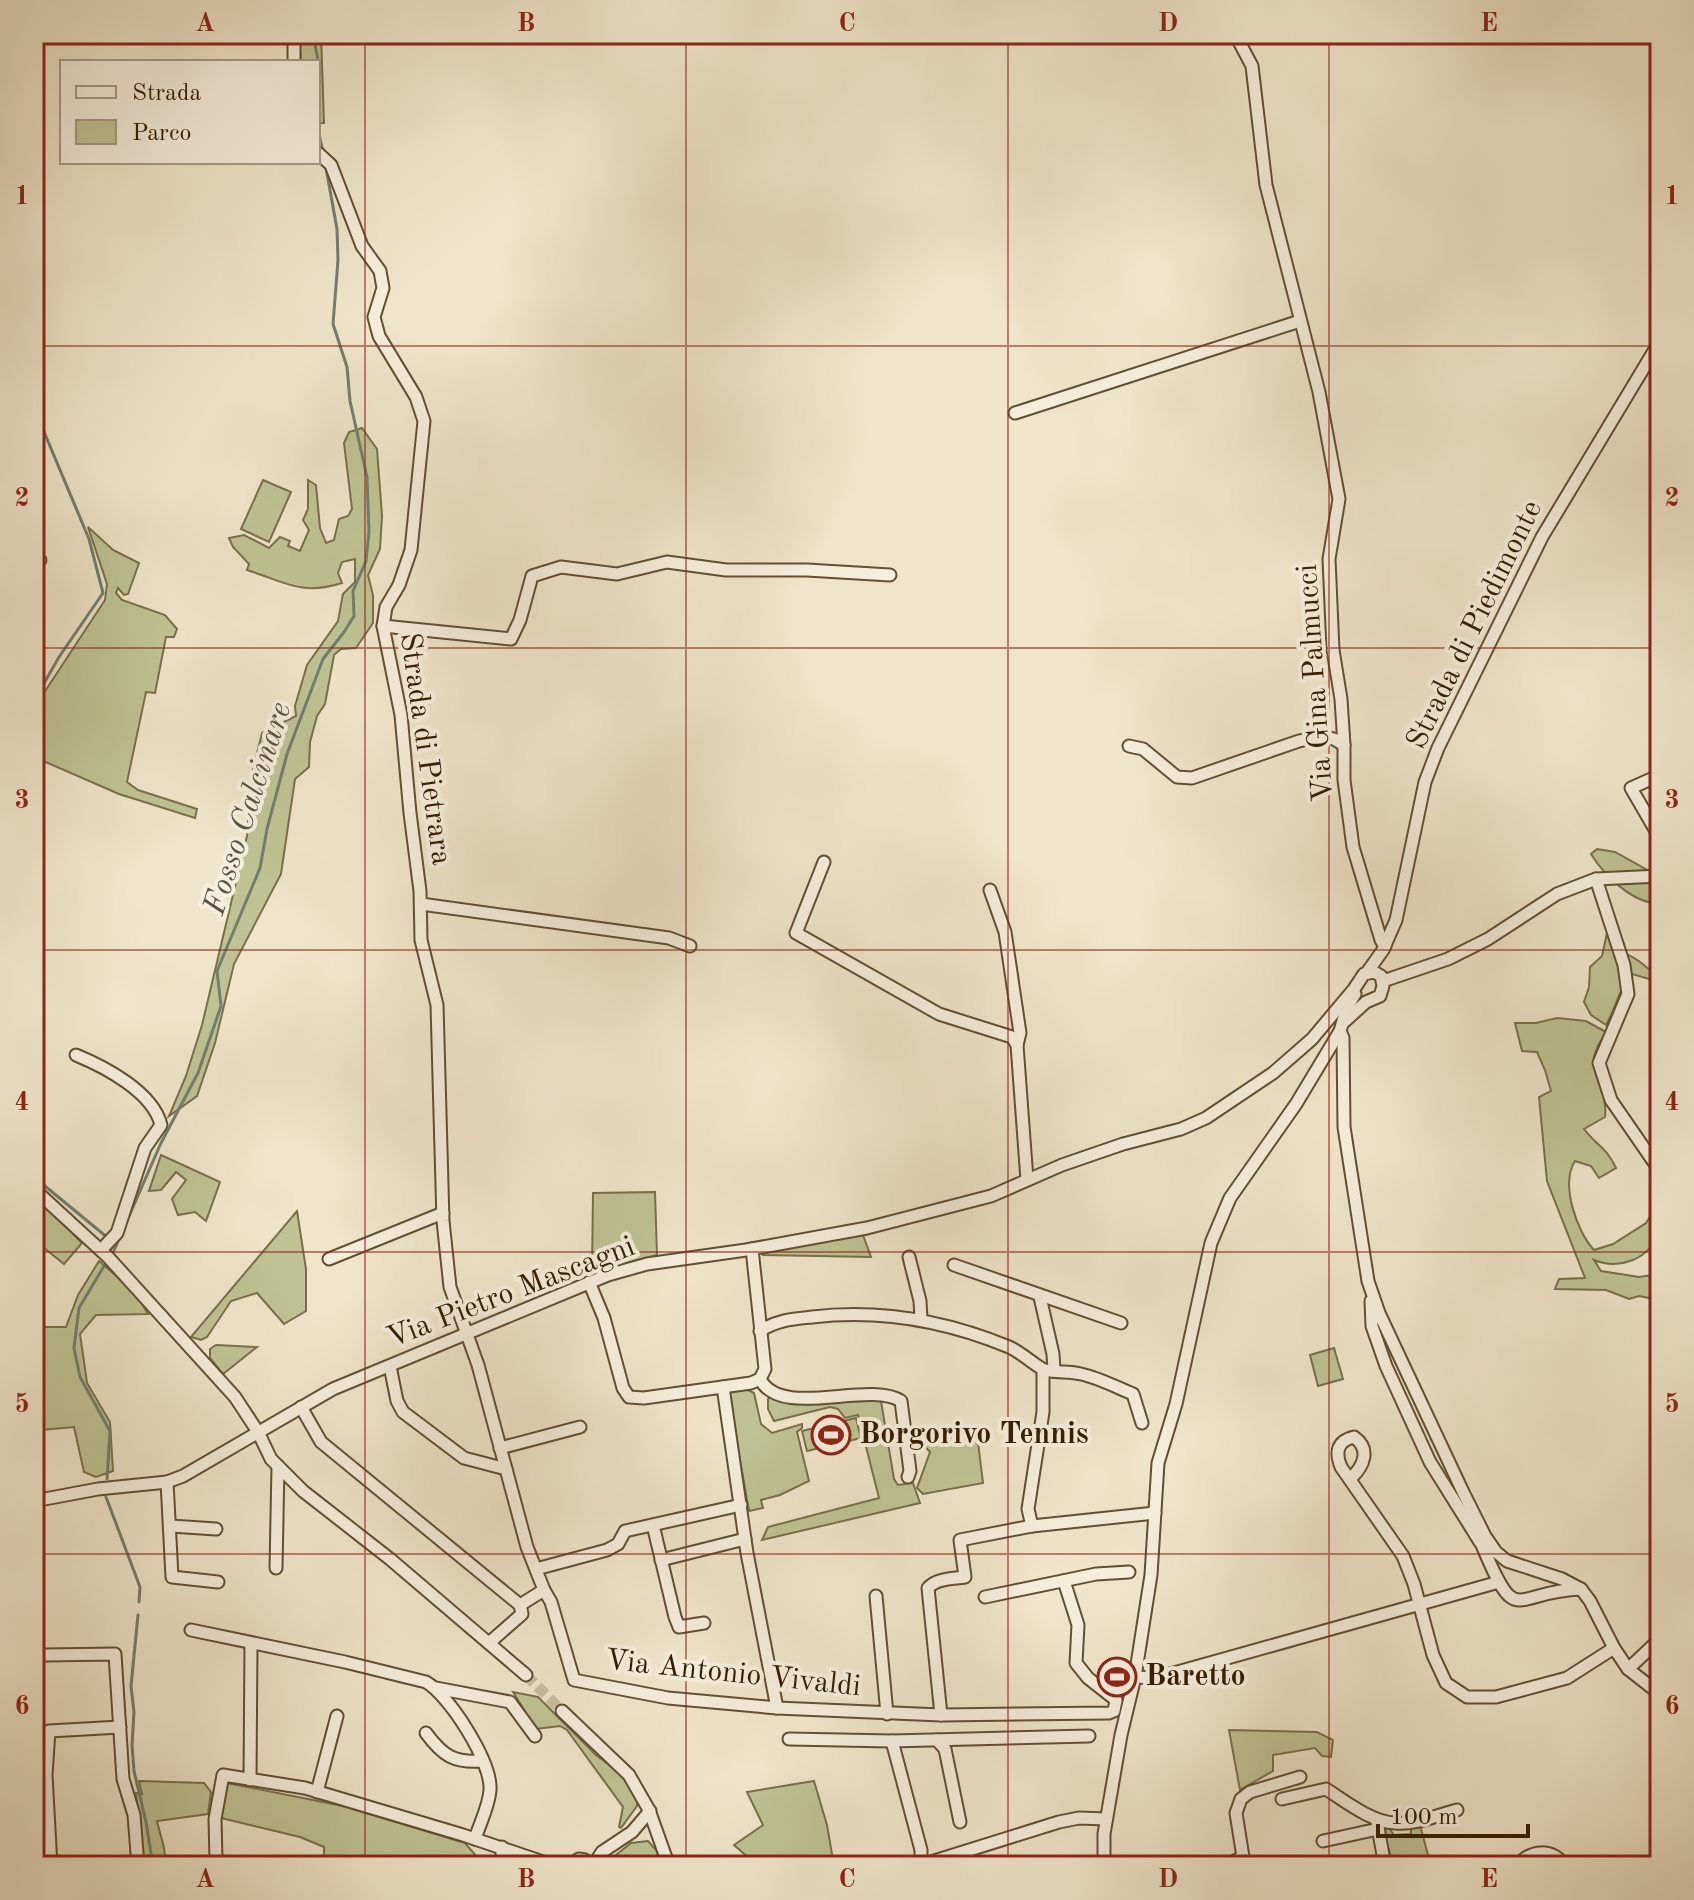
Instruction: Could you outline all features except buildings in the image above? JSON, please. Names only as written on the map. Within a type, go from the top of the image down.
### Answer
[{"type":"street","points":[[294,34],[294,60]]},
{"type":"street","name":"Via Gina Palmucci","points":[[1235,34],[1252,66],[1266,185],[1319,392],[1339,499],[1329,559],[1333,650],[1341,699],[1344,780],[1353,847],[1384,948]]},
{"type":"street","name":"Strada di Pietrara","points":[[320,155],[331,165],[362,246],[380,271],[383,288],[374,317],[379,336],[416,397],[424,421],[411,550],[399,585],[386,607],[383,626],[401,715],[421,904],[421,940],[437,1005],[443,1213],[450,1287],[467,1335]]},
{"type":"street","points":[[1015,413],[1300,321]]},
{"type":"street","name":"Strada di Piedimonte","points":[[1355,992],[1360,977],[1384,948],[1396,920],[1425,782],[1438,748],[1542,537],[1660,341]]},
{"type":"street","points":[[383,626],[511,639],[520,620],[532,576],[561,567],[617,574],[667,562],[726,570],[807,570],[890,575]]},
{"type":"street","points":[[1129,746],[1143,749],[1177,777],[1192,778],[1321,736],[1344,745]]},
{"type":"street","points":[[1660,775],[1631,788],[1660,838]]},
{"type":"street","points":[[824,862],[796,933],[939,1014],[1012,1037],[1017,1045]]},
{"type":"street","points":[[1368,971],[1382,978],[1448,959],[1488,939],[1557,894],[1596,879],[1660,876]]},
{"type":"street","points":[[1596,879],[1624,965],[1628,994],[1599,1063],[1611,1100],[1660,1171]]},
{"type":"street","points":[[990,890],[1005,932],[1020,1033],[1017,1045],[1027,1180]]},
{"type":"street","points":[[421,904],[669,938],[690,946]]},
{"type":"street","name":"Strada di Piedimonte","points":[[1382,978],[1384,948]]},
{"type":"street","points":[[1104,1866],[1106,1819],[1135,1677],[1151,1575],[1158,1463],[1176,1404],[1211,1243],[1230,1198],[1296,1104],[1358,1005],[1380,996],[1382,978]]},
{"type":"street","points":[[1355,992],[1358,1005]]},
{"type":"street","name":"Via Pietro Mascagni","points":[[34,1501],[98,1489],[167,1482],[192,1472],[333,1389],[589,1282],[647,1264],[867,1228],[991,1196],[1062,1165],[1123,1144],[1181,1129],[1206,1118],[1273,1073],[1312,1039],[1355,992]]},
{"type":"street","name":"Via Pietro Mascagni","points":[[1334,1012],[1358,1005]]},
{"type":"street","points":[[1342,1027],[1344,1127],[1372,1297],[1372,1326],[1386,1366],[1430,1462],[1482,1545],[1509,1597],[1522,1603],[1581,1589]]},
{"type":"street","points":[[76,1055],[143,1094],[158,1114],[161,1125],[145,1148],[117,1233],[101,1250]]},
{"type":"street","points":[[34,1189],[101,1250],[235,1397],[271,1459],[303,1491],[390,1559],[526,1675]]},
{"type":"street","points":[[329,1259],[443,1213]]},
{"type":"street","points":[[589,1282],[604,1318],[623,1388],[629,1397],[644,1398],[751,1383],[760,1379],[765,1369],[752,1249]]},
{"type":"street","points":[[909,1257],[920,1301],[921,1319]]},
{"type":"street","points":[[954,1265],[1121,1323]]},
{"type":"street","points":[[1032,1526],[1028,1509],[1053,1354],[1040,1297]]},
{"type":"street","points":[[1372,1297],[1463,1492],[1496,1552]]},
{"type":"street","points":[[760,1331],[784,1320],[835,1314],[879,1314],[921,1319],[1012,1348],[1048,1370],[1081,1374],[1133,1394],[1142,1423]]},
{"type":"street","name":"Via Antonio Vivaldi","points":[[467,1335],[478,1365],[527,1547],[551,1602],[574,1680],[668,1698],[777,1708],[941,1715],[1101,1714],[1114,1711],[1116,1700],[1085,1673]]},
{"type":"street","points":[[390,1366],[397,1401],[403,1412],[464,1458],[506,1469]]},
{"type":"street","points":[[760,1379],[764,1388],[782,1396],[838,1398],[892,1395],[901,1401],[910,1471],[908,1477]]},
{"type":"street","points":[[723,1387],[745,1539],[777,1708]]},
{"type":"street","points":[[301,1407],[321,1442],[520,1605],[522,1614],[489,1643]]},
{"type":"street","points":[[500,1448],[580,1427]]},
{"type":"street","points":[[276,1568],[278,1466]]},
{"type":"street","points":[[1351,1478],[1403,1556],[1433,1655],[1446,1683],[1467,1697],[1496,1697],[1567,1678],[1614,1648]]},
{"type":"street","points":[[167,1482],[172,1577],[218,1582]]},
{"type":"street","points":[[536,1569],[607,1550],[618,1544],[625,1531],[741,1505]]},
{"type":"street","points":[[941,1715],[928,1588],[942,1580],[965,1577],[960,1540],[1032,1526],[1155,1513]]},
{"type":"street","points":[[653,1525],[679,1627],[704,1623]]},
{"type":"street","points":[[171,1526],[216,1529]]},
{"type":"street","points":[[661,1560],[745,1539]]},
{"type":"street","points":[[1482,1545],[1507,1561],[1562,1579],[1581,1589],[1628,1669],[1660,1694]]},
{"type":"street","points":[[985,1597],[1096,1574],[1129,1572]]},
{"type":"street","points":[[1064,1581],[1078,1625],[1076,1663],[1085,1673],[1091,1673],[1117,1692],[1129,1695]]},
{"type":"street","points":[[1135,1677],[1156,1678],[1499,1582]]},
{"type":"street","points":[[520,1605],[544,1590]]},
{"type":"street","name":"Via Antonio Vivaldi","points":[[876,1596],[887,1714]]},
{"type":"street","points":[[191,1630],[358,1665],[426,1682],[436,1688],[510,1702],[535,1736]]},
{"type":"street","points":[[1628,1669],[1660,1639]]},
{"type":"street","points":[[250,1780],[251,1643]]},
{"type":"street","points":[[46,1655],[115,1654],[123,1779],[134,1815],[138,1866]]},
{"type":"street","points":[[436,1688],[471,1736],[489,1774],[490,1789],[469,1837]]},
{"type":"street","points":[[562,1711],[629,1775],[650,1811],[669,1866]]},
{"type":"street","points":[[317,1792],[337,1716]]},
{"type":"street","points":[[51,1866],[46,1775],[49,1731],[120,1727]]},
{"type":"street","points":[[426,1733],[444,1755],[465,1762],[482,1761]]},
{"type":"street","points":[[789,1739],[892,1741],[1089,1736]]},
{"type":"street","points":[[937,1740],[945,1749],[960,1822]]},
{"type":"street","points":[[892,1741],[921,1850],[921,1860],[917,1866]]},
{"type":"street","points":[[227,1866],[216,1860],[215,1819],[223,1775],[317,1792],[554,1865],[581,1864],[632,1832],[650,1811]]},
{"type":"street","points":[[1224,1866],[1243,1857],[1236,1813],[1241,1799],[1250,1792],[1300,1777]]},
{"type":"street","points":[[1282,1799],[1326,1789],[1377,1824],[1385,1866]]},
{"type":"street","points":[[1323,1841],[1377,1824],[1413,1822],[1457,1810]]},
{"type":"street","points":[[927,1866],[931,1862],[1059,1822],[1079,1818],[1106,1819]]},
{"type":"street","points":[[632,1832],[648,1829],[655,1823]]},
{"type":"street","points":[[502,1847],[502,1866]]},
{"type":"street","points":[[1517,1866],[1528,1856],[1545,1852],[1554,1855],[1565,1866]]},
{"type":"street","points":[[1430,1866],[1444,1863]]},
{"type":"green space","points":[[299,34],[321,34],[324,123],[320,123],[320,60],[301,60]]},
{"type":"green space","points":[[362,428],[377,449],[382,516],[380,549],[368,575],[373,595],[373,623],[356,648],[341,649],[334,655],[325,704],[317,716],[310,742],[309,767],[295,779],[281,874],[234,964],[215,1043],[197,1096],[169,1116],[202,1025],[247,836],[252,774],[262,733],[296,716],[295,706],[307,665],[338,621],[343,594],[355,582],[355,559],[342,562],[338,573],[342,583],[304,588],[283,583],[247,570],[249,564],[229,538],[244,535],[269,548],[280,537],[290,541],[288,546],[300,551],[309,530],[303,520],[308,509],[308,480],[316,485],[320,528],[326,543],[334,540],[339,519],[348,516],[352,509],[344,443],[349,432]]},
{"type":"green space","points":[[263,480],[291,492],[269,542],[241,529]]},
{"type":"green space","points":[[88,527],[113,550],[139,563],[128,594],[124,595],[118,588],[116,593],[122,600],[165,615],[177,629],[174,637],[166,637],[155,693],[146,692],[127,782],[138,790],[197,809],[195,818],[119,794],[34,757],[34,708],[105,600],[107,584]]},
{"type":"green space","points":[[1597,849],[1615,852],[1660,877],[1660,903],[1640,899],[1621,887],[1591,854]]},
{"type":"green space","points":[[1607,933],[1613,946],[1656,975],[1649,979],[1632,974],[1624,984],[1606,1025],[1591,1015],[1584,1002],[1590,967],[1602,956]]},
{"type":"green space","points":[[1557,1018],[1586,1021],[1606,1032],[1594,1057],[1605,1117],[1584,1129],[1616,1168],[1599,1178],[1591,1166],[1575,1161],[1569,1182],[1572,1207],[1582,1232],[1594,1250],[1613,1244],[1646,1223],[1660,1201],[1659,1230],[1647,1250],[1623,1263],[1594,1260],[1601,1271],[1639,1277],[1660,1274],[1659,1300],[1639,1296],[1629,1299],[1606,1290],[1555,1289],[1559,1279],[1585,1278],[1547,1181],[1539,1097],[1551,1091],[1537,1052],[1522,1051],[1515,1023],[1536,1023]]},
{"type":"green space","points":[[161,1155],[220,1182],[206,1221],[195,1212],[178,1215],[172,1199],[186,1180],[176,1172],[161,1190],[149,1191]]},
{"type":"green space","points":[[655,1192],[657,1255],[592,1273],[593,1193]]},
{"type":"green space","points":[[43,1202],[82,1243],[64,1264],[38,1243],[34,1247],[34,1212]]},
{"type":"green space","points":[[297,1211],[306,1269],[306,1311],[284,1324],[257,1293],[231,1301],[207,1337],[201,1340],[191,1337]]},
{"type":"green space","points":[[863,1235],[871,1257],[763,1255],[763,1251]]},
{"type":"green space","points":[[99,1261],[135,1292],[148,1314],[96,1315],[80,1334],[87,1383],[110,1422],[113,1471],[96,1477],[84,1472],[74,1427],[41,1430],[34,1438],[34,1327],[66,1327],[78,1295]]},
{"type":"green space","points":[[216,1345],[257,1347],[223,1374],[210,1358],[210,1349]]},
{"type":"green space","points":[[1334,1348],[1343,1379],[1318,1386],[1310,1355]]},
{"type":"green space","points":[[744,1388],[754,1393],[761,1424],[772,1433],[802,1424],[797,1432],[809,1481],[761,1500],[763,1508],[749,1511],[728,1393]]},
{"type":"green space","points":[[773,1396],[811,1401],[881,1401],[894,1479],[898,1485],[913,1483],[920,1503],[762,1540],[768,1527],[879,1498],[858,1415],[845,1418],[838,1409],[830,1407],[774,1421],[768,1409],[768,1399]]},
{"type":"green space","name":"Borgorivo Tennis","points":[[856,1418],[861,1438],[807,1451],[802,1431]]},
{"type":"green space","points":[[976,1426],[983,1483],[923,1494],[917,1488],[930,1452],[915,1435],[936,1435]]},
{"type":"green space","points":[[513,1692],[538,1697],[596,1755],[629,1780],[637,1806],[621,1828],[623,1807],[567,1730],[560,1726],[536,1729]]},
{"type":"green space","points":[[1229,1730],[1317,1732],[1333,1740],[1331,1757],[1322,1756],[1315,1748],[1273,1755],[1273,1771],[1240,1790]]},
{"type":"green space","points":[[139,1781],[204,1783],[211,1792],[208,1814],[157,1821],[166,1866],[143,1866],[136,1793],[142,1794]]},
{"type":"green space","points":[[814,1781],[827,1825],[834,1866],[758,1866],[734,1845],[763,1825],[747,1792]]},
{"type":"green space","points":[[227,1783],[343,1806],[465,1843],[485,1866],[381,1866],[361,1859],[358,1866],[324,1866],[324,1847],[300,1837],[221,1818]]},
{"type":"green space","points":[[1420,1825],[1429,1859],[1397,1864],[1392,1861],[1383,1829],[1389,1828],[1394,1835],[1411,1834],[1411,1828]]},
{"type":"green space","points":[[648,1841],[657,1851],[660,1866],[602,1866],[631,1843]]},
{"type":"waterway","name":"Fosso Calcinare","points":[[313,34],[318,60]]},
{"type":"waterway","name":"Fosso Calcinare","points":[[320,138],[323,152]]},
{"type":"waterway","name":"Fosso Calcinare","points":[[112,1255],[161,1143],[198,1073],[221,1006],[217,971],[260,868],[287,754],[323,659],[354,616],[353,591],[366,561],[369,532],[367,477],[350,401],[347,367],[333,324],[337,229],[326,168]]},
{"type":"waterway","points":[[34,408],[89,539],[103,593],[59,657],[34,701]]},
{"type":"waterway","points":[[34,1177],[108,1238]]},
{"type":"waterway","name":"Fosso Calcinare","points":[[107,1261],[79,1308],[74,1348],[80,1377],[110,1431],[107,1479]]},
{"type":"waterway","name":"Fosso Calcinare","points":[[106,1497],[140,1587],[139,1602]]},
{"type":"waterway","name":"Fosso Calcinare","points":[[138,1615],[131,1686],[134,1712],[132,1745],[134,1771],[153,1866]]},
{"type":"tunnel","points":[[526,1675],[562,1711]]},
{"type":"place","name":"Borgorivo Tennis","points":[[831,1435]]},
{"type":"place","name":"Baretto","points":[[1117,1677]]}]
